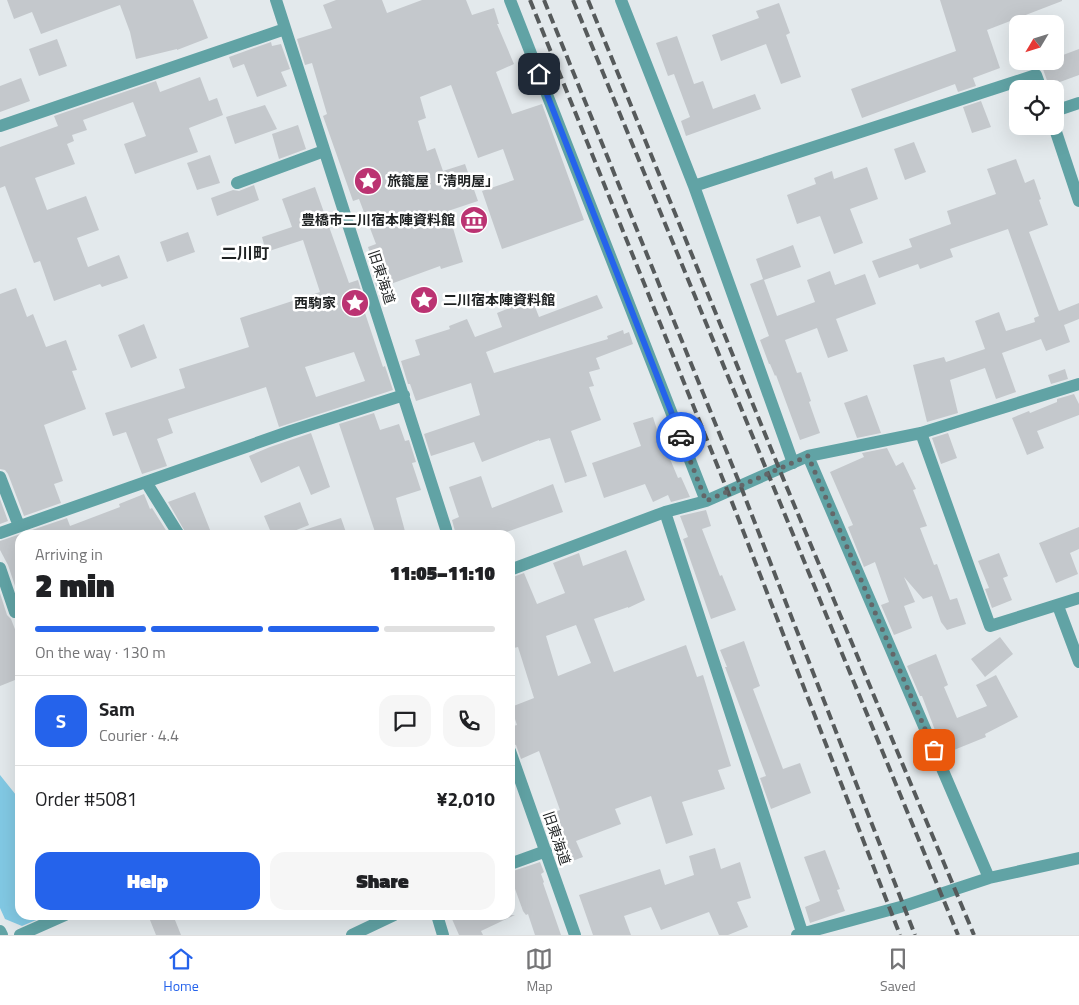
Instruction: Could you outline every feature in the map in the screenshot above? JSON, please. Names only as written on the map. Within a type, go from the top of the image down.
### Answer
[{"type":"street","name":"旧東海道","points":[[276,0],[446,530]]},
{"type":"street","points":[[510,0],[706,501]]},
{"type":"street","points":[[621,0],[694,186],[793,463]]},
{"type":"street","points":[[0,126],[285,29]]},
{"type":"street","points":[[1024,80],[1036,76],[1038,80]]},
{"type":"street","points":[[694,186],[1009,85]]},
{"type":"street","points":[[1064,108],[1079,103]]},
{"type":"street","points":[[1058,135],[1077,185],[1079,201]]},
{"type":"street","points":[[237,183],[324,151]]},
{"type":"street","points":[[515,568],[665,512],[706,501],[808,456],[921,433],[1079,384]]},
{"type":"street","points":[[0,533],[291,431],[404,395]]},
{"type":"street","points":[[921,433],[990,626],[1079,598]]},
{"type":"street","points":[[808,456],[989,878]]},
{"type":"street","points":[[0,477],[19,526]]},
{"type":"street","points":[[146,482],[176,530]]},
{"type":"street","points":[[665,512],[801,934],[904,906],[989,878],[1079,858]]},
{"type":"street","points":[[0,568],[15,612]]},
{"type":"street","points":[[1058,606],[1079,662]]},
{"type":"street","name":"旧東海道","points":[[515,765],[574,935]]},
{"type":"street","points":[[515,862],[546,852]]},
{"type":"street","points":[[20,935],[54,920]]},
{"type":"street","points":[[352,935],[384,920]]},
{"type":"street","points":[[438,920],[443,935]]},
{"type":"street","points":[[0,931],[2,935]]},
{"type":"shaded area","points":[[0,775],[15,794],[15,920],[36,920],[22,926],[5,919],[0,908]]},
{"type":"building","points":[[7,0],[193,0],[208,38],[177,50],[136,59],[130,32],[120,5],[41,34],[32,12],[14,19]]},
{"type":"building","points":[[336,0],[382,0],[387,13],[422,0],[466,0],[472,15],[494,8],[499,24],[497,24],[514,64],[496,72],[512,114],[542,104],[584,220],[502,249],[482,191],[514,180],[503,149],[478,158],[451,85],[420,97],[426,118],[418,121],[427,151],[435,148],[443,171],[465,164],[478,201],[448,211],[463,262],[441,269],[440,266],[377,289],[373,275],[377,274],[368,247],[376,244],[359,199],[353,201],[323,116],[327,114],[312,63],[305,65],[297,39],[332,28],[323,5]]},
{"type":"building","points":[[940,0],[1062,0],[1026,15],[1009,15],[1009,21],[987,30],[1000,68],[973,78],[976,86],[958,92],[955,84],[862,118],[851,89],[956,51]]},
{"type":"building","points":[[779,3],[790,33],[786,35],[801,77],[781,84],[766,44],[721,61],[712,35],[759,18],[756,11]]},
{"type":"building","points":[[677,36],[694,84],[703,81],[713,109],[755,94],[761,109],[686,136],[681,121],[690,117],[674,74],[668,76],[656,43]]},
{"type":"building","points":[[57,39],[67,66],[39,76],[29,49]]},
{"type":"building","points":[[271,42],[272,46],[281,44],[290,69],[281,72],[287,86],[257,97],[244,64],[233,68],[229,57]]},
{"type":"building","points":[[1079,49],[1079,75],[1064,80],[1047,80],[1043,70],[1064,70],[1064,55]]},
{"type":"building","points":[[200,77],[209,101],[217,98],[223,115],[189,128],[198,152],[135,174],[124,144],[146,136],[133,102],[83,120],[87,130],[72,135],[74,141],[67,144],[75,164],[35,178],[47,210],[86,196],[99,230],[77,238],[88,267],[119,255],[128,278],[102,287],[100,284],[54,301],[40,261],[34,263],[5,186],[0,188],[0,147],[58,126],[54,116],[156,81],[160,92]]},
{"type":"building","points":[[21,78],[30,101],[0,112],[0,86]]},
{"type":"building","points":[[981,101],[991,127],[972,133],[963,107]]},
{"type":"building","points":[[265,105],[277,129],[235,144],[226,117]]},
{"type":"building","points":[[298,125],[306,149],[279,159],[272,134]]},
{"type":"building","points":[[914,142],[926,172],[905,180],[894,149]]},
{"type":"building","points":[[210,155],[220,183],[197,190],[187,163]]},
{"type":"building","points":[[1016,159],[1025,183],[1034,179],[1041,199],[1039,200],[1048,225],[1029,232],[1058,309],[1059,311],[1079,303],[1079,319],[1064,325],[1070,342],[1046,351],[1041,339],[1002,353],[1016,392],[996,399],[985,368],[950,380],[958,413],[927,422],[913,365],[944,357],[946,362],[985,349],[975,321],[999,312],[1006,331],[1035,322],[1034,318],[1039,316],[1008,229],[950,249],[953,257],[920,269],[918,264],[879,278],[872,261],[912,247],[909,239],[951,224],[947,211],[996,194],[987,169]]},
{"type":"building","points":[[867,167],[878,199],[850,209],[863,243],[834,254],[820,216],[797,224],[787,195],[816,184],[814,178],[832,171],[834,179]]},
{"type":"building","points":[[254,185],[259,200],[217,216],[211,198]]},
{"type":"building","points":[[315,187],[349,283],[358,280],[362,294],[359,295],[383,367],[385,366],[393,390],[279,427],[266,387],[168,419],[173,433],[157,439],[167,466],[142,474],[126,432],[113,436],[105,413],[185,388],[179,369],[249,347],[240,318],[320,292],[303,240],[266,252],[262,237],[292,227],[282,199]],"holes":[[[354,352],[365,381],[316,397],[305,367]]]},
{"type":"building","points":[[188,232],[195,252],[167,262],[160,242]]},
{"type":"building","points":[[793,245],[801,267],[764,280],[777,316],[815,302],[807,280],[830,271],[835,285],[865,274],[876,304],[836,319],[848,351],[828,358],[817,328],[785,340],[797,373],[801,372],[820,433],[800,440],[776,375],[769,364],[760,340],[769,336],[750,284],[763,279],[756,259]]},
{"type":"building","points":[[16,288],[27,317],[33,314],[46,347],[66,340],[77,370],[72,371],[86,409],[44,425],[63,481],[54,484],[61,503],[24,516],[8,474],[5,470],[0,469],[0,294]]},
{"type":"building","points":[[597,295],[603,308],[486,352],[494,373],[608,339],[607,336],[623,330],[624,334],[629,332],[633,344],[596,358],[600,369],[589,372],[594,386],[589,387],[601,420],[571,431],[587,476],[565,483],[550,438],[539,440],[482,462],[474,442],[431,456],[424,434],[480,415],[471,383],[416,401],[410,384],[408,384],[401,361],[420,355],[415,340],[450,329],[449,326],[467,319],[475,337],[502,327],[497,313],[532,299],[539,317]]},
{"type":"building","points":[[144,324],[157,358],[131,368],[118,335]]},
{"type":"building","points":[[1065,369],[1068,379],[1051,384],[1048,375]]},
{"type":"building","points":[[1074,394],[1079,404],[1079,415],[1037,431],[1044,448],[1027,455],[1012,418],[1029,411],[1030,413],[1057,402],[1057,399]]},
{"type":"building","points":[[867,395],[881,433],[857,438],[844,403]]},
{"type":"building","points":[[374,413],[380,430],[399,424],[405,441],[409,440],[416,462],[412,463],[421,490],[396,498],[405,530],[374,530],[339,424]]},
{"type":"building","points":[[653,417],[665,455],[668,454],[678,478],[681,477],[690,497],[671,502],[668,495],[653,502],[645,484],[604,498],[592,463],[641,446],[633,423]]},
{"type":"building","points":[[311,433],[330,487],[311,495],[299,466],[261,483],[249,456]]},
{"type":"building","points":[[948,433],[957,458],[941,464],[932,438]]},
{"type":"building","points":[[887,448],[896,466],[903,462],[916,489],[913,490],[927,526],[920,528],[934,565],[937,564],[950,600],[957,598],[966,624],[947,630],[941,622],[932,596],[923,599],[904,577],[915,602],[904,606],[912,628],[894,635],[881,605],[889,602],[875,562],[864,567],[848,527],[853,525],[830,472],[864,457],[862,453]]},
{"type":"building","points":[[481,476],[492,508],[553,484],[563,512],[512,530],[455,530],[452,520],[459,517],[449,487]]},
{"type":"building","points":[[195,492],[210,530],[184,530],[168,502]]},
{"type":"building","points":[[144,494],[150,509],[152,508],[166,530],[32,530],[67,518],[70,526],[120,507],[119,504]]},
{"type":"building","points":[[0,499],[8,521],[0,524]]},
{"type":"building","points":[[300,502],[309,525],[296,530],[270,530],[264,516]]},
{"type":"building","points":[[706,510],[711,526],[702,529],[720,576],[722,575],[736,610],[711,619],[683,539],[688,537],[680,516]]},
{"type":"building","points":[[341,518],[345,530],[304,530]]},
{"type":"building","points":[[1079,527],[1079,549],[1070,553],[1078,574],[1056,583],[1039,543]]},
{"type":"building","points":[[15,536],[15,586],[8,565],[0,550],[0,541]]},
{"type":"building","points":[[626,550],[645,600],[628,608],[594,619],[614,672],[686,645],[697,677],[703,675],[731,766],[718,770],[725,789],[682,802],[693,835],[666,844],[651,796],[615,809],[621,824],[576,841],[583,857],[559,866],[554,851],[559,850],[546,815],[560,810],[539,751],[521,759],[515,745],[515,726],[517,725],[515,705],[534,698],[518,647],[515,648],[515,576],[524,573],[537,604],[565,593],[553,563],[579,553],[583,566]],"holes":[[[576,625],[591,663],[558,676],[546,636]]]},
{"type":"building","points":[[999,553],[1008,576],[1003,578],[1012,600],[992,608],[985,589],[989,588],[978,561]]},
{"type":"building","points":[[0,593],[7,615],[11,619],[15,629],[15,680],[0,686]]},
{"type":"building","points":[[1000,637],[1013,654],[985,677],[971,659]]},
{"type":"building","points":[[744,641],[760,686],[753,689],[783,769],[800,763],[811,793],[771,809],[760,778],[766,776],[720,650]]},
{"type":"building","points":[[936,654],[948,685],[944,687],[957,718],[987,706],[976,685],[996,675],[1018,717],[985,734],[986,737],[944,754],[922,696],[920,696],[907,666]]},
{"type":"building","points":[[715,848],[721,869],[740,862],[751,898],[737,902],[748,927],[728,935],[719,935],[709,912],[661,930],[651,907],[624,916],[631,935],[593,935],[579,895],[660,869],[665,885],[694,875],[689,856]]},
{"type":"building","points":[[825,850],[840,889],[837,890],[845,911],[810,923],[805,907],[820,901],[804,857]]},
{"type":"building","points":[[540,862],[544,872],[541,874],[543,883],[561,935],[535,935],[528,914],[526,915],[523,911],[515,889],[515,870]]},
{"type":"building","points":[[150,920],[175,920],[181,935],[156,935]]},
{"type":"building","points":[[452,920],[504,920],[481,931],[483,935],[459,935]]},
{"type":"railway","points":[[530,0],[728,492],[900,935]]},
{"type":"railway","points":[[544,0],[741,487],[915,935]]},
{"type":"railway","points":[[573,0],[958,935]]},
{"type":"railway","points":[[588,0],[785,483],[974,935]]},
{"type":"way so far","points":[[681,437],[706,501],[808,456],[934,750]]},
{"type":"place","name":"旅籠屋「清明屋」","points":[[368,181]]},
{"type":"place","name":"豊橋市二川宿本陣資料館","points":[[474,220]]},
{"type":"place","name":"二川宿本陣資料館","points":[[424,300]]},
{"type":"place","name":"西駒家","points":[[355,303]]},
{"type":"district","name":"二川町","points":[[245,253]]},
{"type":"route","points":[[539,74],[681,437]]}]
